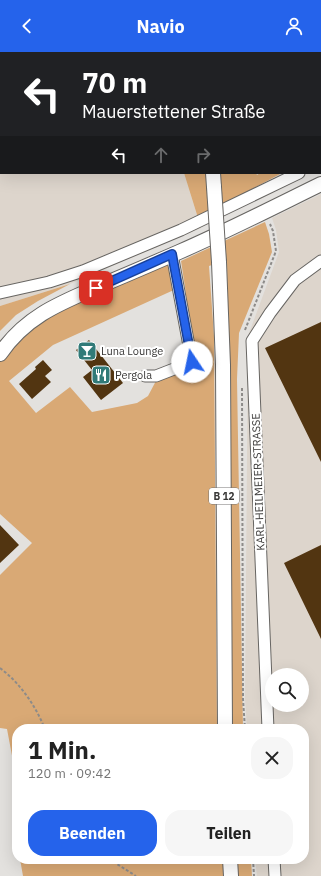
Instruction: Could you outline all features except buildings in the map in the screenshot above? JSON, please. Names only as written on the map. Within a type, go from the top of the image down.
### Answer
[{"type":"main road","name":"B 12","points":[[214,180],[223,365],[226,724]]},
{"type":"main road","points":[[0,354],[7,343],[19,330],[36,317],[70,298],[172,254],[321,184]]},
{"type":"main road","points":[[230,864],[231,876]]},
{"type":"lane","points":[[0,293],[49,282],[84,271],[181,230],[297,174]]},
{"type":"lane","points":[[145,376],[156,376],[192,362],[172,254]]},
{"type":"lane","name":"KARL-HEILMEIER-STRASSE","points":[[268,724],[252,341],[270,313],[295,280],[321,261]]},
{"type":"lane","points":[[274,864],[274,876]]},
{"type":"path","points":[[0,668],[9,675],[26,694],[42,724]]},
{"type":"path","points":[[117,864],[136,876]]},
{"type":"path","points":[[253,864],[254,876]]},
{"type":"shaded area","points":[[0,174],[184,174],[201,228],[70,284],[0,306]]},
{"type":"shaded area","points":[[184,174],[280,174],[198,218]]},
{"type":"shaded area","points":[[321,194],[321,876],[257,876],[256,864],[309,864],[309,724],[247,724],[245,699],[248,336],[279,252],[276,230],[272,218]]},
{"type":"shaded area","points":[[265,222],[272,252],[239,333],[237,379],[243,724],[231,724],[227,260],[209,266],[214,336],[217,724],[12,724],[12,756],[7,729],[0,728],[0,575],[32,543],[0,514],[0,361],[11,345],[23,332],[74,304],[170,264],[176,289],[53,345],[9,381],[36,413],[70,387],[92,412],[137,403],[148,396],[157,379],[194,364],[181,261]]},
{"type":"shaded area","points":[[70,284],[16,315],[0,331],[0,306]]},
{"type":"shaded area","points":[[21,864],[223,864],[224,876],[23,876]]},
{"type":"shaded area","points":[[236,864],[251,864],[252,876],[237,876]]},
{"type":"place","name":"Luna Lounge","points":[[87,351]]},
{"type":"place","name":"Pergola","points":[[101,375]]},
{"type":"route","points":[[96,288],[172,254],[192,362]]}]
